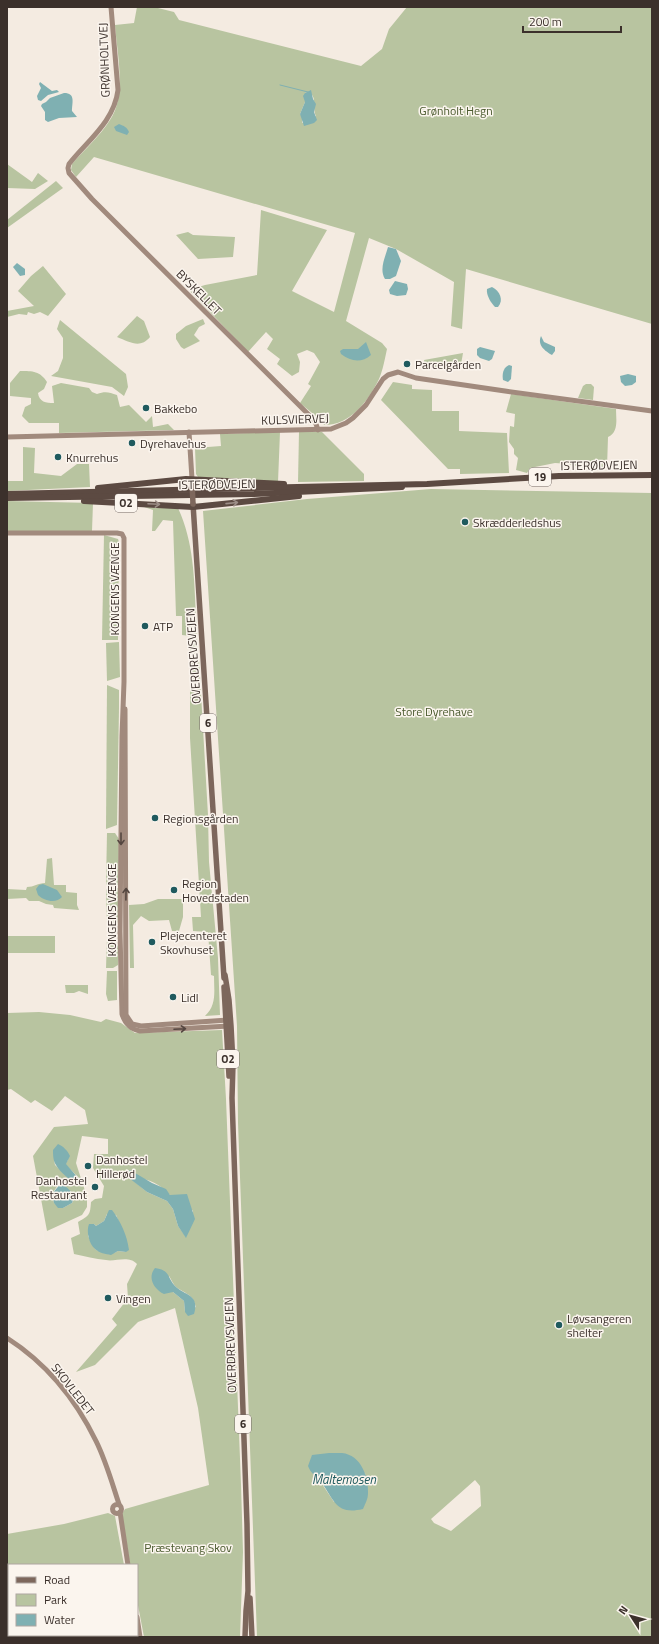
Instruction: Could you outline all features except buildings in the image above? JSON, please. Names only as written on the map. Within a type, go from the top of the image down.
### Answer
[{"type":"highway","name":"ISTERØDVEJEN","points":[[7,494],[61,495],[319,492],[559,476],[652,475]]},
{"type":"highway","points":[[61,495],[77,489],[192,481],[290,484],[300,487]]},
{"type":"highway","name":"ISTERØDVEJEN","points":[[7,498],[407,483],[427,484]]},
{"type":"highway","points":[[193,505],[306,495],[319,492]]},
{"type":"highway","name":"O2","points":[[61,495],[87,501],[193,505]]},
{"type":"main road","name":"OVERDREVSVEJEN","points":[[192,481],[225,975],[229,1000],[228,1023],[232,1098],[248,1591],[252,1637]]},
{"type":"main road","name":"OVERDREVSVEJEN","points":[[245,1637],[248,1591]]},
{"type":"street","name":"GRØNHOLTVEJ","points":[[68,168],[70,163],[84,149],[104,123],[117,100],[117,75],[111,7]]},
{"type":"street","name":"BYSKELLET","points":[[68,168],[70,176],[315,421],[318,430]]},
{"type":"street","name":"KULSVIERVEJ","points":[[7,437],[318,430],[338,427],[353,418],[366,405],[383,379],[388,375],[398,372],[416,378],[652,411]]},
{"type":"street","name":"OVERDREVSVEJEN","points":[[189,432],[192,481]]},
{"type":"street","name":"KONGENS VÆNGE","points":[[7,533],[122,534],[124,538],[126,1015],[132,1024],[141,1026],[228,1023]]},
{"type":"street","name":"SKOVLEDET","points":[[7,1338],[47,1370],[75,1404],[97,1442],[113,1488],[117,1505],[113,1510],[119,1513],[128,1564]]},
{"type":"street","points":[[138,1624],[140,1637]]},
{"type":"green space","name":"Grønholt Hegn","points":[[137,7],[154,7],[174,12],[179,20],[361,66],[382,49],[389,29],[407,7],[652,7],[652,324],[466,269],[462,329],[451,326],[454,282],[396,249],[369,238],[346,321],[382,343],[387,349],[384,364],[375,387],[358,410],[342,421],[324,425],[323,422],[300,403],[311,386],[308,384],[320,362],[314,353],[307,350],[297,354],[300,362],[299,372],[292,376],[277,364],[280,359],[267,349],[273,339],[266,332],[248,352],[189,290],[205,285],[257,275],[261,210],[327,230],[292,291],[334,312],[355,233],[94,157],[76,177],[71,170],[72,164],[102,132],[115,110],[120,87],[120,74],[115,25],[134,23]],"holes":[[[308,92],[314,99],[316,116],[302,123],[302,116],[300,114],[305,102],[305,93]]]},
{"type":"green space","points":[[7,164],[32,182],[38,173],[48,181],[35,189],[7,188]]},
{"type":"green space","points":[[56,181],[63,188],[7,228],[7,220]]},
{"type":"green space","points":[[188,232],[193,235],[235,237],[233,257],[198,259],[176,235]]},
{"type":"green space","points":[[43,266],[66,294],[48,316],[40,312],[34,314],[28,312],[27,315],[19,314],[7,317],[7,311],[34,306],[18,291],[31,276]]},
{"type":"green space","points":[[137,316],[144,321],[150,337],[146,341],[139,344],[117,337]]},
{"type":"green space","points":[[203,319],[205,324],[199,327],[194,335],[200,341],[184,349],[181,347],[176,339],[176,334],[186,326]]},
{"type":"green space","points":[[60,320],[126,374],[128,387],[124,396],[112,387],[51,376],[58,371],[63,358],[63,338],[57,329]]},
{"type":"green space","points":[[463,353],[460,370],[425,366],[424,360]]},
{"type":"green space","points":[[20,371],[36,372],[44,378],[47,382],[44,389],[38,393],[41,400],[48,403],[54,403],[52,386],[61,383],[89,388],[92,392],[97,394],[107,392],[117,395],[120,407],[129,405],[146,422],[152,416],[153,427],[168,424],[174,430],[59,433],[59,423],[29,423],[22,416],[25,407],[31,404],[31,398],[10,396],[10,383]]},
{"type":"green space","points":[[393,382],[412,385],[412,389],[432,390],[432,411],[459,411],[459,431],[507,433],[509,473],[460,474],[460,469],[448,469],[381,400]]},
{"type":"green space","points":[[586,384],[591,384],[594,387],[593,400],[578,398],[583,386]]},
{"type":"green space","points":[[511,394],[616,409],[615,429],[612,435],[608,437],[607,468],[587,469],[569,464],[555,463],[530,468],[527,473],[516,470],[518,458],[514,454],[514,449],[509,442],[510,426],[514,427],[515,414],[506,412]]},
{"type":"green space","points":[[280,432],[278,482],[198,477],[196,474],[195,448],[221,446],[220,434]]},
{"type":"green space","points":[[299,432],[322,432],[364,474],[364,481],[298,482]]},
{"type":"green space","points":[[23,447],[35,448],[34,473],[61,476],[77,464],[89,464],[90,487],[7,491],[7,481],[23,481]]},
{"type":"green space","name":"Store Dyrehave","points":[[431,489],[652,493],[652,1637],[257,1637],[238,1123],[237,1026],[203,511],[307,499]],"holes":[[[365,1473],[366,1482],[334,1502],[320,1481]],[[475,1480],[480,1486],[481,1506],[451,1531],[434,1523],[431,1519]]]},
{"type":"green space","points":[[7,501],[93,503],[92,531],[7,531]]},
{"type":"green space","points":[[144,507],[178,508],[187,534],[192,560],[195,588],[208,815],[209,862],[218,958],[220,1015],[205,1016],[209,1012],[213,1002],[214,992],[214,976],[211,975],[208,932],[193,931],[192,917],[201,917],[190,738],[190,636],[182,635],[182,616],[176,616],[173,521],[163,520],[155,531],[152,531],[153,510]]},
{"type":"green space","points":[[104,535],[118,539],[119,542],[118,640],[102,640]]},
{"type":"green space","points":[[119,642],[120,677],[107,681],[106,643]]},
{"type":"green space","points":[[107,685],[119,690],[119,708],[117,825],[106,829]]},
{"type":"green space","points":[[107,833],[115,833],[119,839],[118,885],[108,886],[106,884]]},
{"type":"green space","points":[[52,858],[54,885],[66,885],[66,892],[77,893],[77,905],[79,910],[54,908],[53,905],[39,901],[29,901],[26,898],[7,899],[7,889],[26,890],[27,887],[45,883],[47,859]]},
{"type":"green space","points":[[108,888],[118,888],[118,922],[108,928],[106,890]]},
{"type":"green space","points":[[158,899],[183,899],[183,917],[179,931],[172,931],[169,920],[149,921],[141,916],[133,925],[134,968],[130,968],[129,905],[144,904]]},
{"type":"green space","points":[[7,936],[55,936],[55,953],[7,953]]},
{"type":"green space","points":[[107,938],[118,946],[118,965],[113,968],[106,968]]},
{"type":"green space","points":[[107,971],[117,971],[117,1000],[108,1001],[106,994]]},
{"type":"green space","points":[[65,985],[88,985],[88,994],[79,991],[74,993],[66,993]]},
{"type":"green space","points":[[39,1012],[70,1015],[101,1022],[106,1019],[121,1023],[135,1033],[222,1030],[241,1484],[243,1552],[240,1637],[144,1637],[138,1605],[138,1564],[130,1564],[122,1514],[125,1509],[209,1485],[198,1408],[175,1308],[138,1322],[95,1365],[76,1372],[117,1325],[112,1319],[128,1298],[127,1284],[137,1264],[134,1261],[126,1259],[98,1259],[74,1254],[71,1238],[80,1234],[78,1222],[89,1214],[91,1202],[95,1199],[102,1198],[104,1186],[93,1168],[94,1154],[108,1154],[108,1139],[82,1136],[76,1163],[87,1197],[87,1207],[82,1215],[47,1231],[33,1156],[54,1127],[88,1124],[85,1110],[65,1096],[52,1111],[35,1100],[31,1103],[11,1089],[7,1090],[7,1013]],"holes":[[[54,1160],[68,1160],[65,1164],[79,1178],[70,1179],[55,1165]],[[130,1178],[147,1180],[161,1187],[170,1195],[179,1195],[193,1211],[186,1237],[178,1226],[173,1209],[167,1201],[147,1192]],[[58,1185],[72,1193],[74,1199],[72,1203],[63,1208],[54,1203],[52,1194]],[[107,1214],[116,1215],[126,1252],[118,1251],[114,1253],[99,1251],[93,1246],[88,1236],[94,1224],[96,1226],[104,1221]],[[169,1276],[176,1287],[193,1299],[196,1307],[185,1312],[184,1301],[173,1292],[169,1292]]]},
{"type":"green space","name":"Præstevang Skov","points":[[108,1513],[115,1516],[124,1564],[8,1564],[8,1636],[136,1637],[7,1637],[7,1534],[64,1524]]},
{"type":"water","points":[[40,82],[52,91],[57,90],[59,92],[48,95],[41,101],[38,100],[37,96],[41,88],[39,84]]},
{"type":"water","points":[[311,90],[316,104],[314,112],[317,120],[314,123],[304,126],[300,114],[305,102],[303,96]]},
{"type":"water","points":[[68,93],[72,97],[72,111],[77,117],[59,118],[48,122],[45,120],[45,112],[41,106],[42,104],[50,98]]},
{"type":"water","points":[[119,124],[127,129],[129,132],[127,135],[116,131],[114,127]]},
{"type":"water","points":[[388,247],[396,249],[401,261],[396,276],[390,279],[385,279],[383,275],[383,267]]},
{"type":"water","points":[[17,263],[25,269],[25,275],[20,276],[13,267]]},
{"type":"water","points":[[395,281],[407,284],[408,289],[406,295],[397,296],[390,294],[389,290]]},
{"type":"water","points":[[492,287],[499,293],[501,299],[498,307],[493,305],[487,294],[487,289]]},
{"type":"water","points":[[541,336],[544,342],[555,347],[555,351],[552,355],[544,350],[541,345]]},
{"type":"water","points":[[366,342],[371,355],[368,358],[353,360],[341,354],[340,351],[343,349],[358,349]]},
{"type":"water","points":[[480,347],[495,351],[492,359],[489,361],[480,358],[477,355],[477,349]]},
{"type":"water","points":[[509,365],[512,366],[511,379],[508,382],[503,380],[503,371]]},
{"type":"water","points":[[628,374],[636,376],[636,382],[632,385],[625,386],[621,382],[620,376]]},
{"type":"water","points":[[43,884],[57,890],[62,897],[57,900],[50,901],[38,895],[36,889],[39,885]]},
{"type":"water","points":[[58,1144],[69,1154],[70,1156],[66,1164],[79,1179],[78,1183],[72,1181],[60,1171],[55,1163],[53,1158],[53,1150]]},
{"type":"water","points":[[130,1170],[152,1183],[166,1189],[170,1195],[187,1194],[195,1219],[186,1238],[178,1226],[173,1209],[167,1201],[147,1192],[129,1178],[126,1174]]},
{"type":"water","points":[[61,1183],[71,1192],[73,1200],[72,1203],[63,1208],[58,1208],[54,1203],[52,1194]]},
{"type":"water","points":[[109,1210],[112,1210],[123,1229],[129,1250],[126,1252],[118,1251],[111,1255],[103,1253],[95,1249],[90,1241],[88,1234],[89,1224],[94,1224],[96,1226],[104,1221]]},
{"type":"water","points":[[155,1268],[166,1272],[175,1286],[193,1299],[195,1303],[194,1314],[188,1316],[185,1312],[184,1301],[173,1292],[164,1294],[157,1289],[152,1279]]},
{"type":"water","name":"Maltemosen","points":[[342,1453],[349,1455],[359,1462],[365,1474],[368,1487],[368,1498],[363,1509],[347,1510],[342,1508],[334,1501],[322,1483],[309,1469],[308,1466],[312,1455]]},
{"type":"waterway","points":[[280,85],[308,92]]},
{"type":"place","name":"Parcelgården","points":[[407,364]]},
{"type":"place","name":"Bakkebo","points":[[146,408]]},
{"type":"place","name":"Dyrehavehus","points":[[132,443]]},
{"type":"place","name":"Knurrehus","points":[[58,457]]},
{"type":"place","name":"Skrædderledshus","points":[[465,522]]},
{"type":"place","name":"ATP","points":[[145,626]]},
{"type":"place","name":"Regionsgården","points":[[155,818]]},
{"type":"place","name":"Region Hovedstaden","points":[[174,890]]},
{"type":"place","name":"Plejecenteret Skovhuset","points":[[152,942]]},
{"type":"place","name":"Lidl","points":[[173,997]]},
{"type":"place","name":"Danhostel Hillerød","points":[[88,1166]]},
{"type":"place","name":"Danhostel Restaurant","points":[[95,1187]]},
{"type":"place","name":"Vingen","points":[[108,1298]]},
{"type":"place","name":"Løvsangeren shelter","points":[[559,1325]]}]
